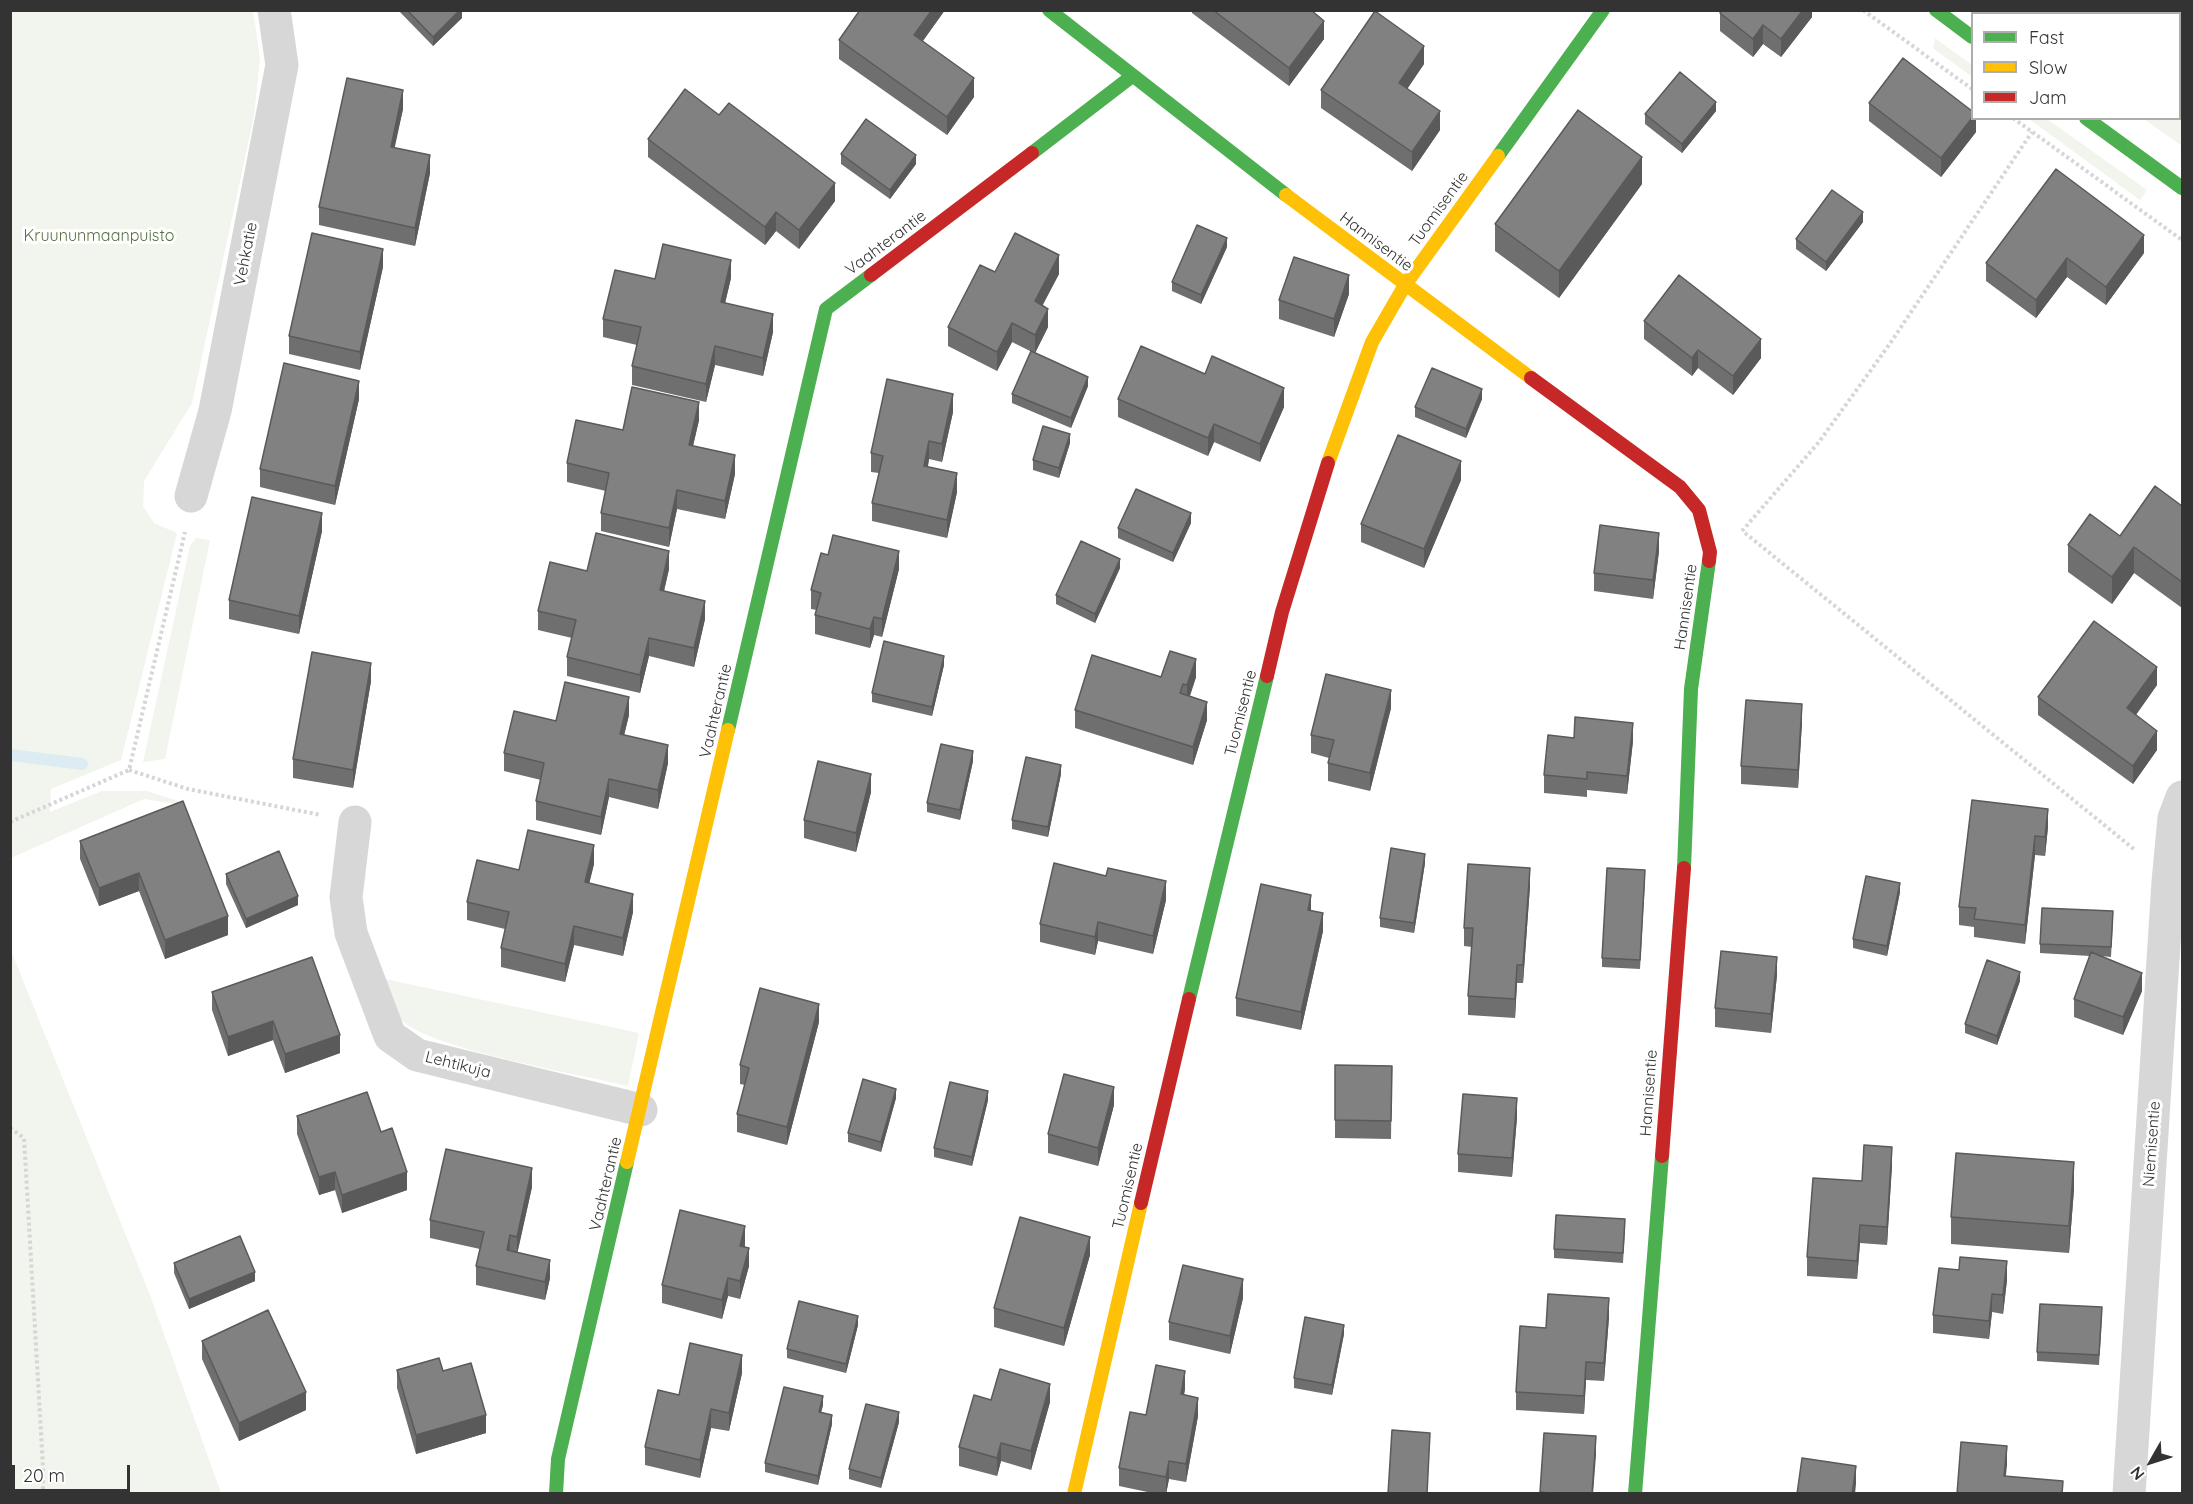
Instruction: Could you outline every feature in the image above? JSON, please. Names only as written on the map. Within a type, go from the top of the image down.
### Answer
[{"type":"street","name":"Vehkatie","points":[[191,496],[214,411],[282,64],[274,10]]},
{"type":"street","name":"Hannisentie","points":[[1048,10],[1131,77],[1405,285],[1680,487],[1699,510],[1710,552],[1691,688],[1686,847],[1635,1494]]},
{"type":"street","name":"Tuomisentie","points":[[1074,1494],[1173,1062],[1282,612],[1331,452],[1372,342],[1405,285],[1603,10]]},
{"type":"street","points":[[1936,10],[1971,36]]},
{"type":"street","name":"Vaahterantie","points":[[556,1494],[558,1459],[826,309],[1131,77]]},
{"type":"street","points":[[2089,120],[2182,188]]},
{"type":"street","name":"Niemisentie","points":[[2129,1494],[2168,882],[2174,818],[2182,797]]},
{"type":"street","name":"Lehtikuja","points":[[355,822],[346,897],[351,933],[390,1036],[417,1055],[641,1110]]},
{"type":"path","points":[[1863,10],[1971,88]]},
{"type":"path","points":[[2016,120],[2182,240]]},
{"type":"path","points":[[1743,531],[1818,442],[1889,345],[2032,132]]},
{"type":"path","points":[[129,770],[185,536],[191,496]]},
{"type":"path","points":[[1699,510],[1743,531],[2151,863],[2168,882]]},
{"type":"path","points":[[10,822],[129,770],[188,789],[355,822]]},
{"type":"path","points":[[10,1128],[24,1138],[43,1494]]},
{"type":"green space","name":"Kruununmaanpuisto","points":[[11,11],[253,11],[260,58],[254,116],[192,403],[144,481],[143,506],[154,523],[177,533],[121,760],[51,789],[50,812],[102,791],[147,791],[178,801],[177,804],[144,799],[11,858]]},
{"type":"green space","points":[[1935,38],[1971,64],[1971,76],[1933,48]]},
{"type":"green space","points":[[2181,102],[2182,146],[2145,120],[2181,120]]},
{"type":"green space","points":[[2030,120],[2048,120],[2147,190],[2140,200]]},
{"type":"green space","points":[[196,538],[210,540],[165,759],[143,762],[190,546]]},
{"type":"green space","points":[[10,948],[150,1295],[221,1493],[11,1493]]},
{"type":"green space","points":[[380,978],[639,1033],[628,1086],[475,1051],[420,1032],[404,1022],[396,1012],[389,1002]]},
{"type":"building","points":[[407,10],[460,10],[433,37]]},
{"type":"building","points":[[860,10],[932,10],[914,35],[974,78],[947,117],[839,40]]},
{"type":"building","points":[[1213,10],[1311,10],[1324,21],[1289,68]]},
{"type":"building","points":[[1722,10],[1803,10],[1781,39],[1763,25],[1753,39],[1720,13]]},
{"type":"building","points":[[1375,11],[1424,46],[1399,83],[1440,111],[1412,152],[1321,90]]},
{"type":"building","points":[[2182,46],[2182,77],[2181,74]]},
{"type":"building","points":[[1903,58],[1971,110],[1971,119],[1941,158],[1869,103]]},
{"type":"building","points":[[1680,72],[1716,102],[1682,144],[1645,114]]},
{"type":"building","points":[[347,78],[403,90],[391,147],[430,155],[415,228],[319,207]]},
{"type":"building","points":[[685,89],[719,115],[729,103],[835,183],[799,230],[776,212],[765,227],[648,139]]},
{"type":"building","points":[[1578,110],[1642,157],[1559,271],[1495,224]]},
{"type":"building","points":[[866,119],[916,155],[890,190],[841,154]]},
{"type":"building","points":[[2056,169],[2144,235],[2106,287],[2067,258],[2036,300],[1986,263]]},
{"type":"building","points":[[1832,190],[1863,212],[1826,262],[1796,239]]},
{"type":"building","points":[[1197,225],[1227,238],[1201,295],[1172,282]]},
{"type":"building","points":[[312,233],[383,249],[360,352],[289,336]]},
{"type":"building","points":[[1015,233],[1059,255],[1035,301],[1048,309],[1035,335],[1012,323],[997,352],[948,327],[980,265],[995,272]]},
{"type":"building","points":[[663,244],[731,260],[721,302],[773,314],[763,358],[715,346],[706,384],[632,366],[641,327],[603,319],[615,270],[655,279]]},
{"type":"building","points":[[1294,257],[1349,275],[1334,319],[1279,300]]},
{"type":"building","points":[[1679,275],[1761,339],[1733,376],[1698,350],[1692,358],[1644,321]]},
{"type":"building","points":[[1141,346],[1205,374],[1212,356],[1284,388],[1260,444],[1214,424],[1208,438],[1118,399]]},
{"type":"building","points":[[1031,351],[1088,377],[1071,418],[1012,394]]},
{"type":"building","points":[[284,363],[359,381],[335,486],[260,469]]},
{"type":"building","points":[[1432,368],[1482,389],[1466,429],[1415,407]]},
{"type":"building","points":[[887,379],[953,394],[942,444],[929,441],[924,466],[957,473],[947,520],[872,503],[883,456],[871,453]]},
{"type":"building","points":[[632,387],[699,402],[689,445],[735,455],[725,501],[677,490],[669,528],[601,513],[609,473],[567,463],[576,420],[623,430]]},
{"type":"building","points":[[1043,426],[1070,434],[1059,468],[1033,460]]},
{"type":"building","points":[[1398,435],[1461,461],[1424,549],[1361,524]]},
{"type":"building","points":[[2155,486],[2182,506],[2182,582],[2134,547],[2112,577],[2068,545],[2090,514],[2120,536]]},
{"type":"building","points":[[1136,489],[1191,513],[1173,553],[1118,528]]},
{"type":"building","points":[[252,497],[322,513],[299,616],[229,600]]},
{"type":"building","points":[[1600,525],[1659,533],[1653,580],[1594,573]]},
{"type":"building","points":[[596,533],[669,551],[660,590],[705,601],[694,648],[649,638],[640,675],[567,657],[576,620],[538,611],[550,562],[587,571]]},
{"type":"building","points":[[833,535],[899,551],[882,619],[874,617],[870,629],[815,615],[821,593],[811,590],[821,553],[828,555]]},
{"type":"building","points":[[1081,541],[1120,559],[1095,614],[1056,595]]},
{"type":"building","points":[[2094,621],[2157,667],[2127,708],[2157,731],[2133,766],[2038,697]]},
{"type":"building","points":[[884,641],[944,656],[932,707],[872,693]]},
{"type":"building","points":[[1170,651],[1196,659],[1187,685],[1183,684],[1180,693],[1207,702],[1193,747],[1075,710],[1092,655],[1161,677]]},
{"type":"building","points":[[312,652],[371,663],[353,770],[293,759]]},
{"type":"building","points":[[1326,674],[1391,690],[1370,773],[1328,763],[1334,740],[1311,735]]},
{"type":"building","points":[[565,682],[629,697],[620,734],[668,745],[658,790],[609,779],[601,817],[536,801],[544,763],[504,753],[514,711],[556,721]]},
{"type":"building","points":[[1746,700],[1802,704],[1798,770],[1741,766]]},
{"type":"building","points":[[1575,717],[1633,723],[1627,776],[1587,772],[1587,779],[1544,775],[1548,735],[1574,738]]},
{"type":"building","points":[[941,744],[973,751],[960,810],[927,803]]},
{"type":"building","points":[[1026,757],[1061,765],[1048,827],[1012,820]]},
{"type":"building","points":[[818,761],[871,774],[856,833],[804,820]]},
{"type":"building","points":[[1972,800],[2048,809],[2045,837],[2035,836],[2025,925],[1974,919],[1976,908],[1959,907]]},
{"type":"building","points":[[183,801],[228,916],[165,940],[139,873],[99,888],[80,841]]},
{"type":"building","points":[[528,830],[594,845],[585,882],[633,894],[623,938],[574,926],[565,964],[501,948],[509,912],[467,902],[477,860],[519,870]]},
{"type":"building","points":[[1391,848],[1425,854],[1414,923],[1380,918]]},
{"type":"building","points":[[279,851],[298,896],[246,919],[226,874]]},
{"type":"building","points":[[1054,863],[1106,876],[1108,868],[1166,881],[1153,936],[1098,922],[1095,937],[1040,924]]},
{"type":"building","points":[[1468,864],[1530,868],[1523,965],[1517,965],[1515,999],[1468,996],[1473,928],[1464,928]]},
{"type":"building","points":[[1607,868],[1645,870],[1640,960],[1602,958]]},
{"type":"building","points":[[1866,876],[1900,883],[1887,946],[1853,939]]},
{"type":"building","points":[[1261,884],[1311,895],[1308,910],[1323,913],[1301,1012],[1236,998]]},
{"type":"building","points":[[2042,908],[2113,911],[2111,947],[2040,944]]},
{"type":"building","points":[[1721,951],[1777,957],[1771,1014],[1715,1008]]},
{"type":"building","points":[[2091,952],[2142,973],[2123,1017],[2074,999]]},
{"type":"building","points":[[312,957],[340,1035],[285,1054],[273,1021],[228,1037],[212,992]]},
{"type":"building","points":[[1987,960],[2020,972],[1997,1036],[1965,1024]]},
{"type":"building","points":[[760,988],[819,1004],[787,1127],[737,1114],[749,1068],[740,1065]]},
{"type":"building","points":[[1335,1065],[1392,1066],[1391,1121],[1335,1120]]},
{"type":"building","points":[[1064,1074],[1114,1087],[1098,1148],[1048,1134]]},
{"type":"building","points":[[863,1079],[896,1089],[881,1142],[848,1133]]},
{"type":"building","points":[[950,1082],[988,1091],[972,1157],[934,1148]]},
{"type":"building","points":[[367,1092],[381,1132],[392,1128],[407,1172],[342,1195],[335,1172],[319,1177],[297,1116]]},
{"type":"building","points":[[1463,1094],[1517,1098],[1512,1158],[1458,1154]]},
{"type":"building","points":[[1864,1145],[1892,1147],[1887,1227],[1860,1225],[1857,1261],[1807,1257],[1813,1178],[1862,1181]]},
{"type":"building","points":[[446,1149],[532,1168],[517,1237],[510,1235],[507,1250],[550,1260],[545,1282],[476,1266],[484,1232],[430,1220]]},
{"type":"building","points":[[1956,1153],[2074,1162],[2069,1226],[1951,1217]]},
{"type":"building","points":[[680,1210],[745,1226],[740,1246],[749,1248],[740,1281],[728,1278],[722,1300],[662,1285]]},
{"type":"building","points":[[1556,1215],[1625,1219],[1623,1253],[1554,1249]]},
{"type":"building","points":[[1020,1217],[1090,1237],[1064,1328],[994,1308]]},
{"type":"building","points":[[240,1236],[255,1272],[189,1299],[174,1263]]},
{"type":"building","points":[[1960,1257],[2007,1261],[2003,1295],[1992,1294],[1989,1321],[1933,1315],[1939,1268],[1959,1270]]},
{"type":"building","points":[[1183,1265],[1243,1279],[1230,1336],[1169,1322]]},
{"type":"building","points":[[1548,1294],[1609,1298],[1604,1363],[1586,1362],[1584,1396],[1516,1392],[1520,1326],[1546,1328]]},
{"type":"building","points":[[799,1301],[858,1316],[846,1364],[787,1349]]},
{"type":"building","points":[[2040,1304],[2102,1307],[2099,1355],[2037,1352]]},
{"type":"building","points":[[268,1310],[306,1392],[239,1423],[202,1341]]},
{"type":"building","points":[[1305,1317],[1344,1325],[1332,1385],[1294,1378]]},
{"type":"building","points":[[690,1343],[742,1355],[729,1413],[711,1409],[700,1460],[645,1447],[658,1390],[679,1395]]},
{"type":"building","points":[[439,1358],[443,1371],[471,1363],[486,1415],[416,1435],[397,1370]]},
{"type":"building","points":[[1156,1365],[1185,1371],[1181,1394],[1198,1398],[1186,1464],[1169,1461],[1166,1477],[1119,1468],[1130,1412],[1146,1415]]},
{"type":"building","points":[[1000,1369],[1050,1384],[1031,1451],[1001,1443],[997,1458],[959,1447],[974,1395],[991,1400]]},
{"type":"building","points":[[784,1387],[823,1396],[819,1412],[832,1415],[818,1476],[765,1463]]},
{"type":"building","points":[[866,1404],[899,1412],[881,1478],[849,1469]]},
{"type":"building","points":[[1392,1430],[1430,1433],[1427,1494],[1388,1494]]},
{"type":"building","points":[[1544,1433],[1596,1436],[1592,1494],[1540,1492]]},
{"type":"building","points":[[1961,1442],[2007,1446],[2004,1476],[2063,1481],[2062,1494],[1957,1494]]},
{"type":"building","points":[[1802,1458],[1856,1466],[1852,1494],[1797,1494]]},
{"type":"waterway","points":[[10,755],[82,764]]},
{"type":"traffic: fast","points":[[1049,10],[1286,195]]},
{"type":"traffic: fast","points":[[1498,156],[1603,10]]},
{"type":"traffic: fast","points":[[1936,10],[1971,36]]},
{"type":"traffic: fast","points":[[1032,153],[1131,77]]},
{"type":"traffic: fast","points":[[2089,120],[2182,188]]},
{"type":"traffic: fast","points":[[728,730],[826,309],[871,275]]},
{"type":"traffic: fast","points":[[1684,868],[1691,689],[1709,561]]},
{"type":"traffic: fast","points":[[1189,999],[1267,676]]},
{"type":"traffic: fast","points":[[1635,1494],[1662,1156]]},
{"type":"traffic: fast","points":[[556,1494],[558,1459],[627,1162]]},
{"type":"traffic: slow","points":[[1328,463],[1372,342],[1405,285],[1498,156]]},
{"type":"traffic: slow","points":[[1286,195],[1531,378]]},
{"type":"traffic: slow","points":[[627,1162],[728,730]]},
{"type":"traffic: slow","points":[[1074,1494],[1141,1203]]},
{"type":"traffic: jam","points":[[871,275],[1032,153]]},
{"type":"traffic: jam","points":[[1531,378],[1680,487],[1699,510],[1710,552],[1709,561]]},
{"type":"traffic: jam","points":[[1267,676],[1282,612],[1328,463]]},
{"type":"traffic: jam","points":[[1662,1156],[1684,868]]},
{"type":"traffic: jam","points":[[1141,1203],[1189,999]]}]
